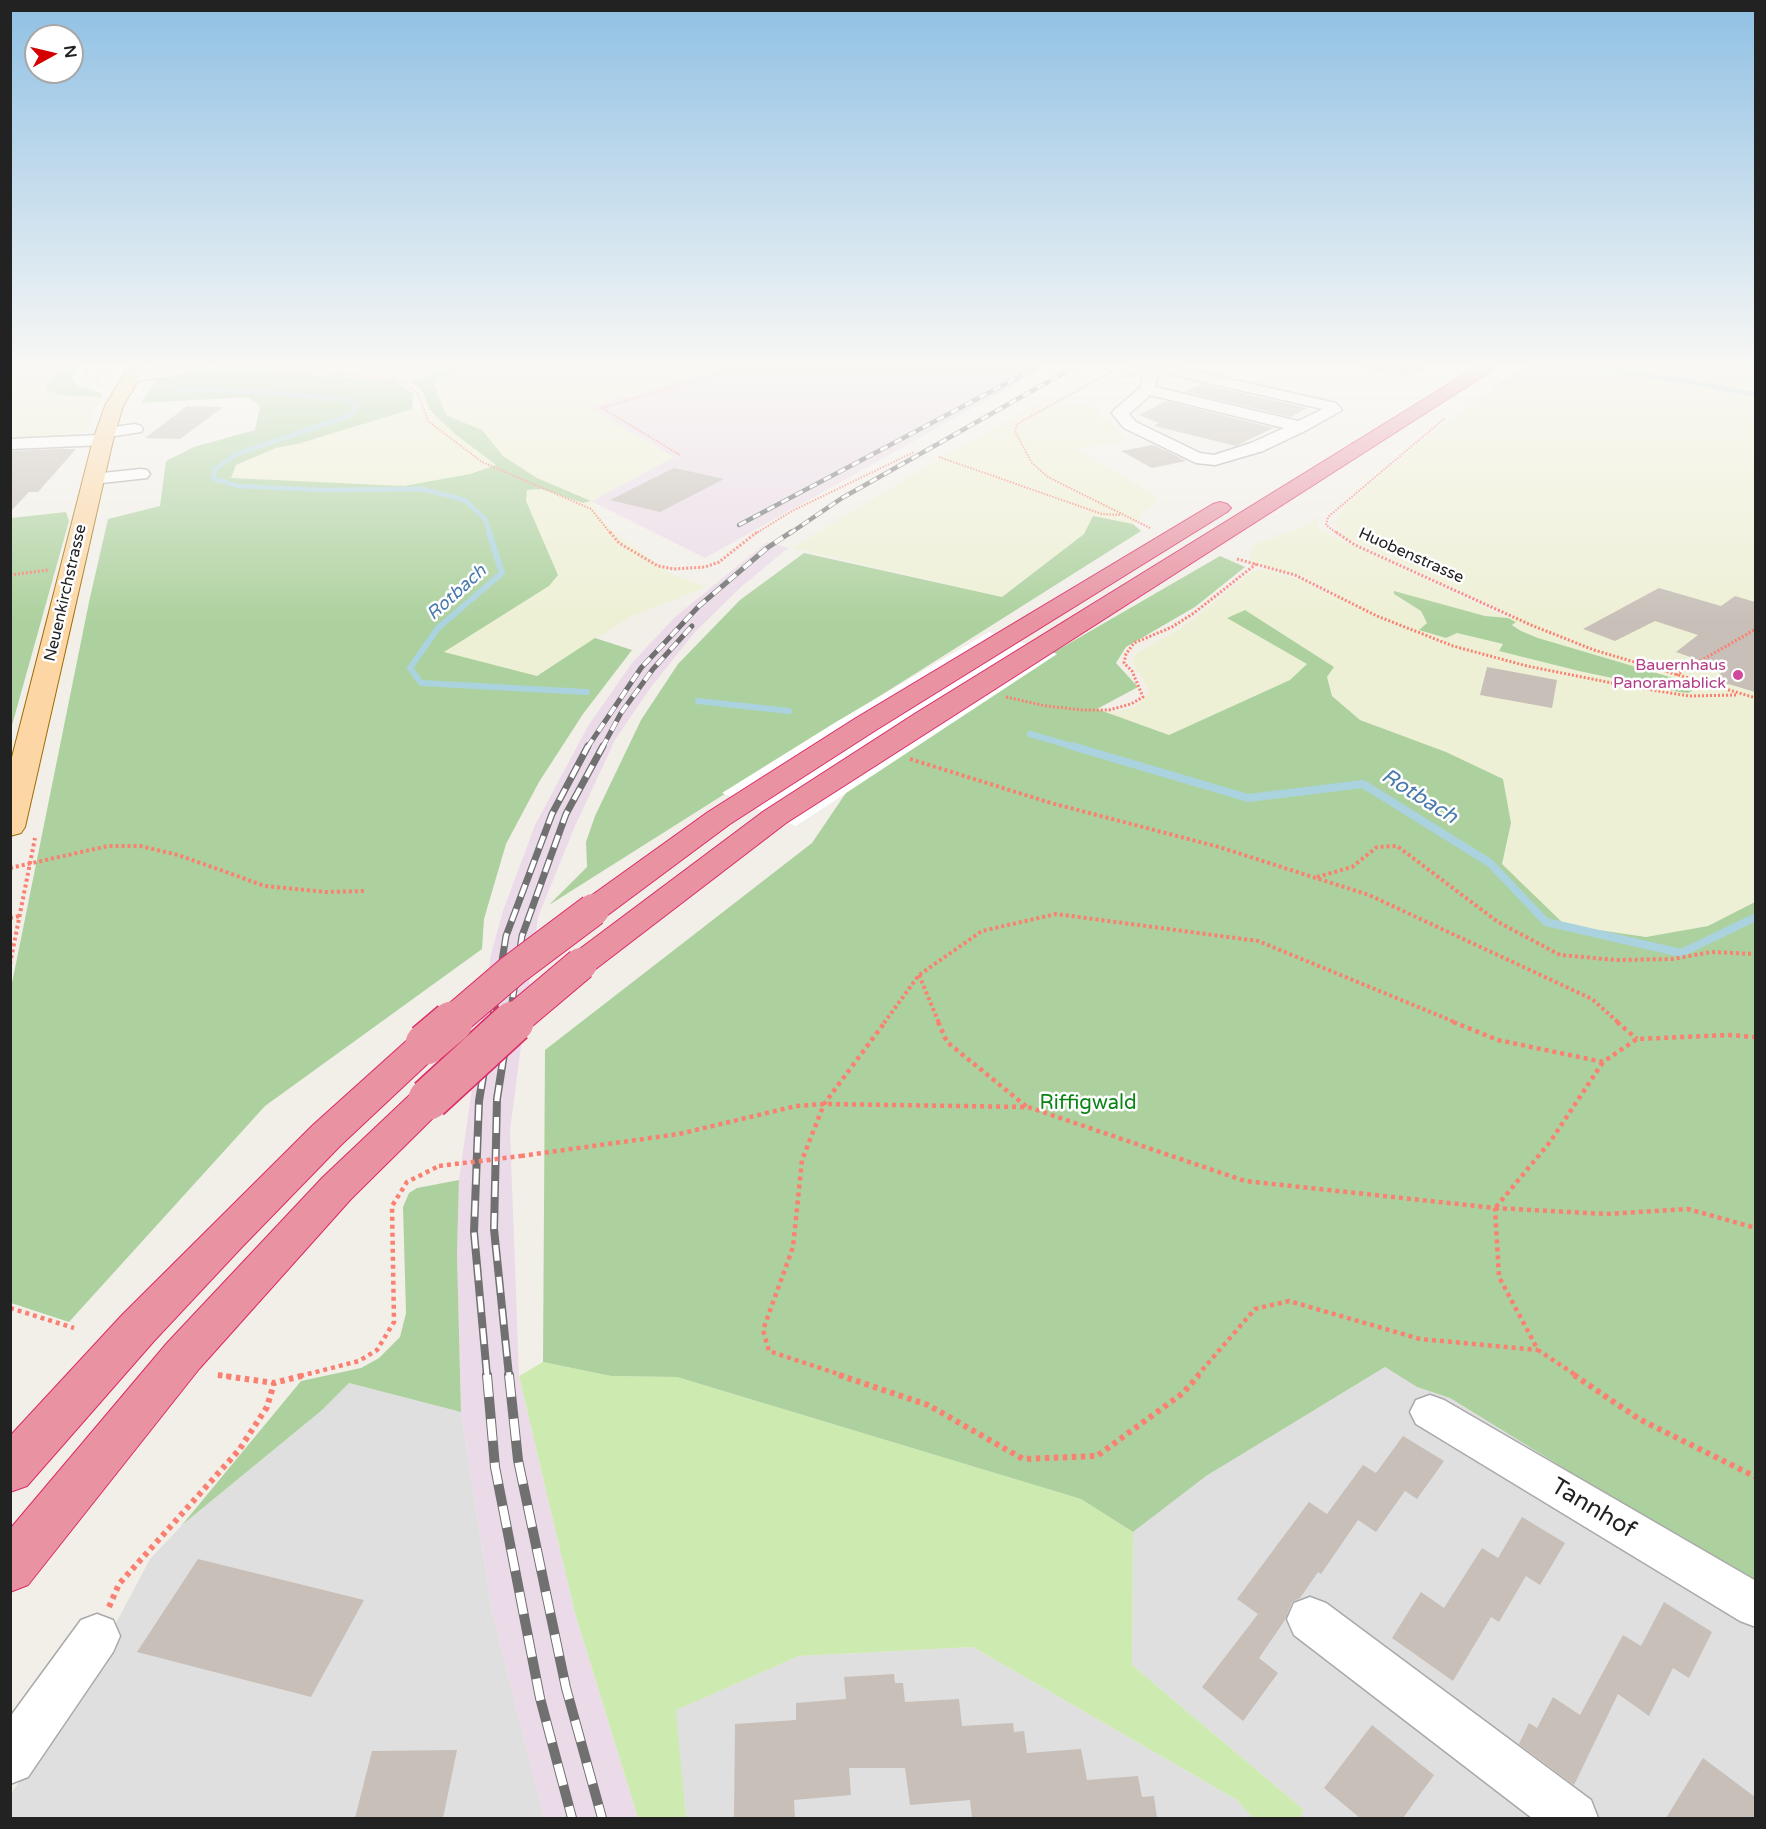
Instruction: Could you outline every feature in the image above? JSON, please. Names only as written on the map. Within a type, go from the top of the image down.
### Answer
[{"type":"highway","points":[[1309,454],[1314,451]]},
{"type":"highway","points":[[10,1568],[183,1356],[329,1197],[499,1033],[581,964],[775,817],[1039,648],[1368,451]]},
{"type":"highway","points":[[10,1471],[138,1328],[327,1136],[426,1044],[513,970],[743,803],[1006,638],[1238,497]]},
{"type":"main road","name":"Neuenkirchstrasse","points":[[10,826],[100,451]]},
{"type":"street","points":[[1183,451],[1196,458],[1215,460],[1243,451]]},
{"type":"street","points":[[93,479],[141,474]]},
{"type":"street","name":"Tannhof","points":[[1430,1412],[1755,1606]]},
{"type":"street","points":[[1310,1619],[1573,1818]]},
{"type":"street","points":[[10,1759],[97,1636]]},
{"type":"path","points":[[468,451],[482,462],[591,509],[619,543],[657,566],[674,569],[705,567],[719,562],[757,532],[792,511],[914,452]]},
{"type":"path","points":[[674,451],[680,455]]},
{"type":"path","points":[[1026,451],[1032,463],[1048,477],[1152,528]]},
{"type":"path","name":"Huobenstrasse","points":[[1406,451],[1328,517],[1326,525],[1355,545],[1530,625],[1594,650],[1676,675]]},
{"type":"path","points":[[939,457],[1102,514],[1125,516]]},
{"type":"path","points":[[1237,559],[1295,575],[1377,616],[1453,646],[1527,666],[1689,696],[1742,695]]},
{"type":"path","points":[[1004,696],[1046,706],[1083,710],[1109,710],[1131,704],[1143,697],[1139,683],[1124,663],[1126,654],[1134,642],[1172,627],[1194,613],[1256,564]]},
{"type":"path","points":[[10,575],[72,567]]},
{"type":"path","points":[[1676,675],[1755,628]]},
{"type":"path","points":[[1676,675],[1755,698]]},
{"type":"path","points":[[916,754],[908,759],[1051,803],[1219,848],[1369,895],[1592,999],[1637,1039]]},
{"type":"path","points":[[10,868],[108,846],[140,846],[178,855],[265,886],[326,892],[366,891]]},
{"type":"path","points":[[1316,877],[1352,867],[1377,847],[1397,846],[1412,855],[1498,922],[1560,955],[1617,960],[1672,959],[1711,952],[1755,954]]},
{"type":"path","points":[[1538,1350],[1420,1339],[1289,1301],[1255,1309],[1183,1393],[1097,1456],[1023,1459],[928,1405],[769,1351],[762,1330],[793,1247],[802,1160],[824,1104],[919,975],[982,931],[1056,914],[1258,941],[1498,1040],[1604,1062]]},
{"type":"path","points":[[10,918],[20,916]]},
{"type":"path","points":[[919,975],[946,1041],[1028,1107]]},
{"type":"path","points":[[1755,1037],[1728,1035],[1637,1039],[1604,1062],[1550,1142],[1495,1208],[1499,1277],[1538,1350],[1639,1419],[1755,1477]]},
{"type":"path","points":[[218,1375],[274,1383],[359,1361],[377,1350],[394,1322],[392,1206],[407,1182],[438,1166],[679,1134],[796,1106],[824,1104],[1028,1107],[1245,1181],[1495,1208],[1606,1214],[1688,1209],[1755,1228]]},
{"type":"path","points":[[10,1308],[74,1328]]},
{"type":"path","points":[[97,1636],[119,1584],[239,1450],[267,1407],[274,1383]]},
{"type":"shaded area","points":[[589,451],[896,451],[705,558],[591,501]]},
{"type":"shaded area","points":[[767,542],[788,548],[742,586],[695,632],[651,687],[615,740],[575,826],[538,917],[510,1130],[519,1376],[575,1613],[638,1818],[544,1818],[492,1611],[461,1412],[457,1253],[459,1180],[491,954],[503,911],[535,825],[588,726],[632,663],[675,617]]},
{"type":"shaded area","points":[[1385,1367],[1417,1387],[1450,1398],[1755,1586],[1755,1818],[1299,1818],[1304,1810],[1132,1665],[1133,1532],[1205,1476]]},
{"type":"shaded area","points":[[349,1383],[461,1412],[492,1611],[544,1818],[11,1818],[11,1794],[82,1687],[150,1559],[182,1525],[321,1411]]},
{"type":"shaded area","points":[[973,1647],[1237,1800],[1253,1818],[686,1818],[675,1710],[799,1656]]},
{"type":"green space","points":[[185,451],[268,451],[236,465],[231,478],[404,486],[470,474],[496,465],[478,451],[499,451],[537,478],[591,501],[583,503],[542,489],[527,490],[526,501],[558,575],[549,586],[444,652],[537,676],[595,638],[632,650],[583,714],[539,782],[506,844],[484,919],[482,949],[265,1106],[69,1322],[11,1303],[11,988],[108,519],[160,506],[166,461]]},
{"type":"green space","points":[[268,451],[478,451],[496,465],[470,474],[404,486],[231,479],[236,465]]},
{"type":"green space","points":[[499,451],[664,451],[674,457],[592,501],[608,527],[671,574],[706,587],[630,617],[537,676],[443,652],[549,586],[558,575],[526,501],[527,490],[542,489],[583,503],[590,501],[537,478]]},
{"type":"green space","points":[[953,451],[1081,451],[1159,498],[1133,524],[1093,516],[1084,534],[1002,597],[792,548]]},
{"type":"green space","points":[[1410,451],[1755,451],[1755,902],[1708,926],[1646,937],[1565,925],[1502,864],[1511,823],[1446,752],[1360,720],[1332,696],[1327,677],[1334,667],[1245,610],[1228,618],[1308,664],[1290,680],[1169,735],[1104,712],[1125,710],[1138,705],[1148,694],[1148,687],[1132,662],[1137,653],[1185,626],[1252,571],[1270,570],[1306,582],[1332,596],[1337,594],[1305,577],[1248,560],[1254,545],[1322,517],[1316,524],[1322,531],[1508,618],[1514,616],[1343,535],[1336,524],[1340,513],[1350,501]],"holes":[[[1395,594],[1485,616],[1508,618],[1521,631],[1696,685],[1697,688],[1688,693],[1679,692],[1579,671],[1500,651],[1503,644],[1457,633],[1446,638],[1420,630],[1427,623],[1421,611]]]},
{"type":"green space","points":[[66,512],[69,521],[11,729],[11,518]]},
{"type":"green space","points":[[1093,516],[1133,524],[1141,531],[549,905],[587,867],[586,842],[595,816],[641,720],[678,664],[740,600],[804,553],[1002,597],[1084,534]]},
{"type":"green space","name":"Riffigwald","points":[[1220,556],[1245,567],[1195,607],[1126,647],[1116,663],[1138,687],[1097,709],[1169,735],[1290,680],[1307,664],[1227,618],[1245,610],[1334,667],[1327,677],[1332,696],[1360,720],[1446,752],[1503,779],[1511,823],[1502,864],[1565,925],[1646,937],[1708,926],[1755,902],[1755,1586],[1450,1398],[1417,1387],[1385,1367],[1206,1476],[1133,1532],[1081,1499],[677,1377],[611,1376],[543,1362],[545,1050],[812,843],[856,778],[1056,651]]},
{"type":"green space","points":[[1394,591],[1485,616],[1508,618],[1516,622],[1512,625],[1521,631],[1538,638],[1697,685],[1697,688],[1688,693],[1679,692],[1499,651],[1503,644],[1457,633],[1446,638],[1419,630],[1427,623],[1421,611],[1394,594]]},
{"type":"green space","points":[[459,1180],[457,1253],[461,1412],[349,1383],[321,1411],[182,1525],[301,1381],[361,1368],[379,1358],[400,1337],[406,1313],[403,1207],[409,1193],[417,1188]]},
{"type":"green space","points":[[543,1362],[611,1376],[677,1377],[1081,1499],[1133,1532],[1132,1665],[1304,1810],[1299,1818],[1253,1818],[1237,1800],[973,1647],[799,1656],[676,1710],[686,1818],[638,1818],[575,1613],[519,1376]]},
{"type":"pier","points":[[989,632],[1057,654],[796,826],[722,793],[836,722]]},
{"type":"building","points":[[10,451],[74,451],[38,492],[29,492],[10,512]]},
{"type":"building","points":[[1122,451],[1168,451],[1186,461],[1152,468]]},
{"type":"building","points":[[674,468],[724,479],[660,512],[610,500]]},
{"type":"building","points":[[1659,588],[1721,606],[1735,596],[1755,602],[1755,692],[1715,680],[1724,669],[1676,652],[1698,635],[1655,621],[1615,641],[1583,629]]},
{"type":"building","points":[[1487,667],[1557,680],[1552,708],[1480,695]]},
{"type":"building","points":[[1403,1436],[1444,1461],[1417,1499],[1405,1491],[1376,1532],[1358,1520],[1321,1574],[1318,1572],[1300,1598],[1292,1602],[1285,1620],[1259,1658],[1278,1673],[1243,1721],[1202,1687],[1258,1614],[1237,1599],[1309,1502],[1327,1514],[1363,1465],[1376,1473]]},
{"type":"building","points":[[1522,1517],[1565,1543],[1540,1585],[1526,1576],[1499,1622],[1491,1617],[1453,1681],[1392,1638],[1421,1592],[1444,1608],[1482,1548],[1498,1558]]},
{"type":"building","points":[[198,1559],[364,1600],[311,1697],[137,1652]]},
{"type":"building","points":[[1664,1602],[1712,1632],[1689,1678],[1673,1668],[1649,1716],[1618,1694],[1574,1785],[1519,1744],[1529,1723],[1537,1728],[1553,1697],[1580,1715],[1623,1635],[1641,1646]]},
{"type":"building","points":[[894,1674],[895,1683],[903,1683],[905,1702],[959,1699],[962,1726],[1013,1723],[1014,1732],[1024,1731],[1027,1753],[1081,1749],[1087,1780],[1138,1776],[1142,1797],[1154,1796],[1157,1818],[972,1818],[970,1800],[910,1805],[905,1768],[849,1768],[851,1795],[794,1800],[795,1818],[734,1818],[735,1724],[796,1720],[796,1703],[846,1699],[844,1677]]},
{"type":"building","points":[[1372,1725],[1434,1775],[1403,1818],[1360,1818],[1324,1788]]},
{"type":"building","points":[[457,1750],[443,1818],[355,1818],[372,1751]]},
{"type":"building","points":[[1703,1758],[1755,1797],[1755,1818],[1666,1818]]},
{"type":"waterway","name":"Rotbach","points":[[245,451],[214,470],[214,479],[238,486],[323,490],[422,489],[465,500],[485,519],[490,534]]},
{"type":"waterway","name":"Rotbach","points":[[489,532],[502,573],[438,628],[410,668],[421,683],[587,692]]},
{"type":"waterway","name":"Rotbach","points":[[698,701],[789,711]]},
{"type":"waterway","name":"Rotbach","points":[[1030,734],[1078,748]]},
{"type":"waterway","name":"Rotbach","points":[[1072,746],[1248,798],[1363,784],[1490,863],[1546,922],[1681,953],[1756,917]]},
{"type":"railway","points":[[739,525],[878,451]]},
{"type":"railway","points":[[789,534],[842,498],[925,451]]},
{"type":"railway","points":[[587,748],[641,668],[699,606],[767,548],[791,532]]},
{"type":"railway","points":[[602,748],[621,713],[653,669],[692,626]]},
{"type":"railway","points":[[492,1023],[506,936],[552,814],[588,746]]},
{"type":"railway","points":[[509,1023],[522,936],[566,814],[603,746]]},
{"type":"railway","points":[[487,1376],[474,1232],[479,1101],[492,1022]]},
{"type":"railway","points":[[509,1022],[497,1099],[494,1229],[509,1376]]},
{"type":"railway","points":[[487,1375],[495,1467],[540,1698],[572,1818]]},
{"type":"railway","points":[[509,1375],[518,1460],[566,1688],[602,1818]]},
{"type":"place","name":"Bauernhaus Panoramablick","points":[[1738,675]]}]
